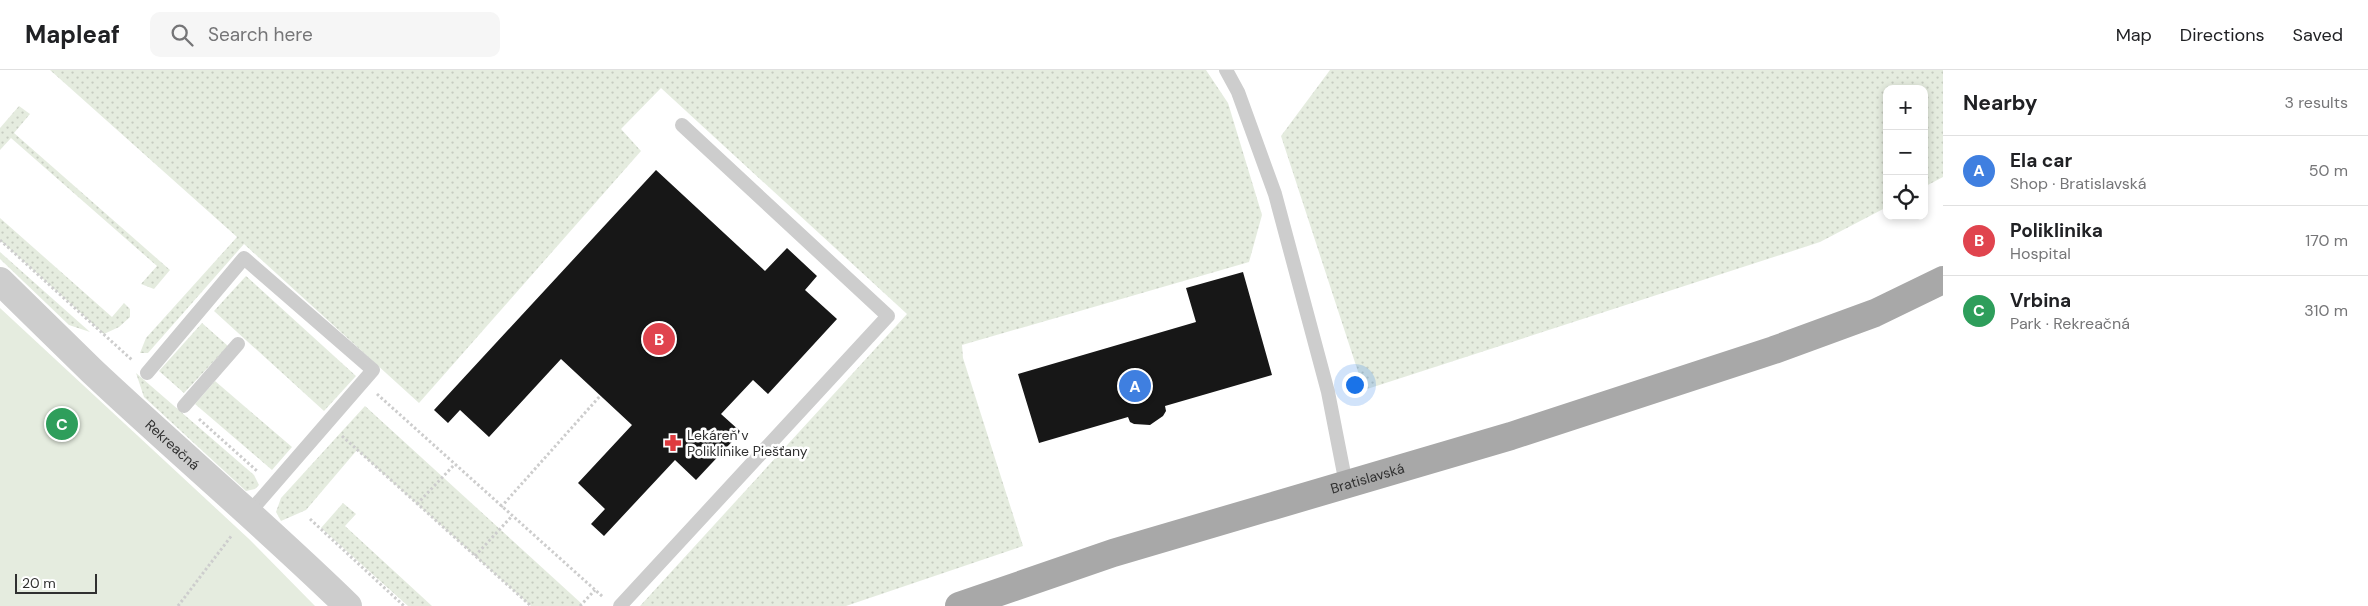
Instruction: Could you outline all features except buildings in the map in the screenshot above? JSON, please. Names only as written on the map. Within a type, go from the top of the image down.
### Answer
[{"type":"main road","name":"Bratislavská","points":[[959,606],[1113,553],[1510,436],[1774,350],[1875,313],[1943,280]]},
{"type":"street","name":"Rekreačná","points":[[0,281],[92,371],[248,514],[287,547],[348,606]]},
{"type":"lane","points":[[1226,70],[1238,92],[1275,194],[1328,392],[1346,484]]},
{"type":"lane","points":[[613,603],[888,316],[682,125]]},
{"type":"lane","points":[[147,373],[244,258],[373,370],[248,514]]},
{"type":"lane","points":[[184,406],[238,344]]},
{"type":"path","points":[[363,381],[501,507],[595,590],[613,603]]},
{"type":"path","points":[[501,507],[600,396]]},
{"type":"path","points":[[326,422],[531,606]]},
{"type":"path","points":[[416,504],[455,464]]},
{"type":"path","points":[[178,606],[248,514]]},
{"type":"path","points":[[475,556],[512,516]]},
{"type":"path","points":[[310,519],[404,606]]},
{"type":"path","points":[[580,606],[595,590]]},
{"type":"shaded area","points":[[50,70],[1206,70],[1228,103],[1262,215],[1249,262],[962,345],[963,358],[1023,546],[846,606],[640,606],[907,314],[661,88],[621,129],[641,151],[419,403],[244,244],[148,353],[140,353],[146,338],[237,237]]},
{"type":"shaded area","points":[[1330,70],[1943,70],[1943,177],[1928,185],[1928,85],[1883,85],[1883,209],[1820,242],[1364,390],[1281,136]]},
{"type":"shaded area","points":[[19,106],[30,114],[14,133],[170,270],[154,289],[141,284],[157,266],[11,138],[0,150],[0,128]]},
{"type":"shaded area","points":[[0,218],[112,317],[124,303],[130,309],[130,317],[119,327],[104,334],[0,240]]},
{"type":"shaded area","points":[[0,252],[90,332],[69,325],[0,259]]},
{"type":"shaded area","points":[[246,276],[356,376],[324,411],[214,311]]},
{"type":"shaded area","points":[[0,308],[249,539],[315,606],[0,606]]},
{"type":"shaded area","points":[[202,323],[228,346],[184,393],[159,371]]},
{"type":"shaded area","points":[[136,373],[254,475],[259,485],[255,489],[246,491],[144,397]]},
{"type":"shaded area","points":[[215,381],[292,447],[272,470],[195,404]]},
{"type":"shaded area","points":[[365,406],[582,604],[580,606],[531,606],[357,450],[306,510],[281,521],[276,512],[281,498]]},
{"type":"shaded area","points":[[343,503],[356,514],[345,526],[432,606],[408,606],[321,528]]},
{"type":"place","name":"Poliklinika","points":[[659,339]]},
{"type":"place","name":"Ela car","points":[[1135,386]]},
{"type":"place","name":"Vrbina","points":[[62,424]]},
{"type":"place","name":"Lekáreň v Poliklinike Piešťany","points":[[673,443]]}]
